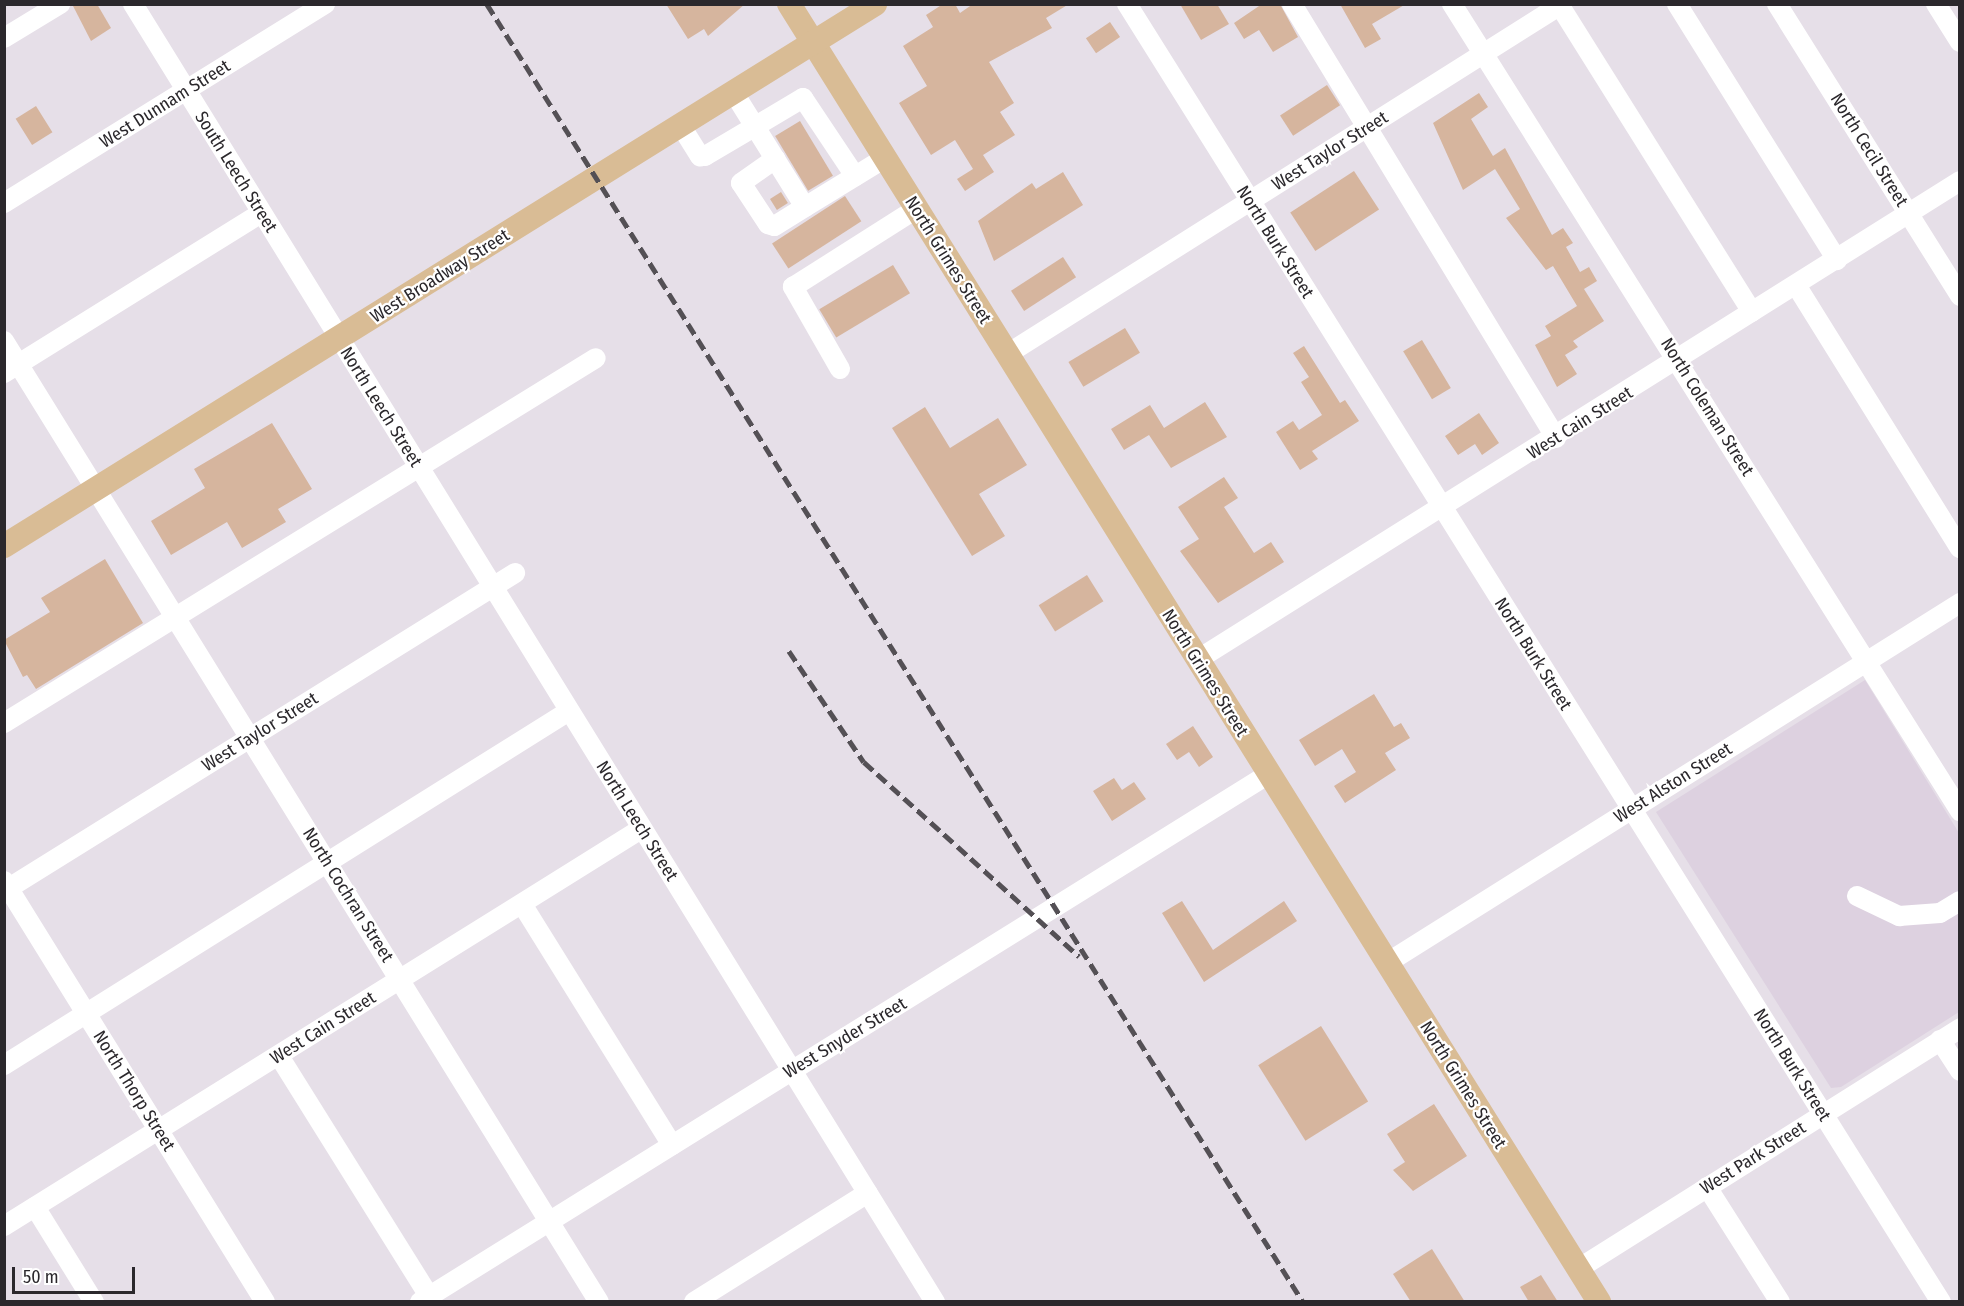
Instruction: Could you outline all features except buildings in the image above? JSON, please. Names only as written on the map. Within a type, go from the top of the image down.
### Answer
[{"type":"main road","name":"North Grimes Street","points":[[789,4],[1599,1302]]},
{"type":"main road","name":"West Broadway Street","points":[[4,546],[875,4]]},
{"type":"street","points":[[4,38],[60,4]]},
{"type":"street","name":"South Leech Street","points":[[133,4],[339,339]]},
{"type":"street","name":"West Dunnam Street","points":[[4,203],[325,4]]},
{"type":"street","name":"North Burk Street","points":[[1127,4],[1941,1302]]},
{"type":"street","points":[[1292,4],[1556,438]]},
{"type":"street","name":"North Coleman Street","points":[[1452,4],[1678,360],[1959,811]]},
{"type":"street","points":[[1677,4],[1837,260]]},
{"type":"street","name":"North Cecil Street","points":[[1777,4],[1959,296]]},
{"type":"street","points":[[1936,4],[1959,42]]},
{"type":"street","points":[[1561,5],[1752,312]]},
{"type":"street","name":"West Taylor Street","points":[[1006,355],[1561,5]]},
{"type":"street","points":[[734,93],[805,207]]},
{"type":"street","points":[[681,126],[700,156],[804,98],[855,176]]},
{"type":"street","points":[[775,159],[741,183],[768,224],[805,207],[885,158]]},
{"type":"street","name":"West Cain Street","points":[[1197,660],[1556,438],[1959,181]]},
{"type":"street","points":[[840,369],[793,287],[916,209]]},
{"type":"street","points":[[12,369],[261,213]]},
{"type":"street","points":[[1796,285],[1959,548]]},
{"type":"street","name":"North Leech Street","points":[[339,339],[935,1302]]},
{"type":"street","name":"North Cochran Street","points":[[4,341],[12,369],[96,489],[176,616],[599,1302]]},
{"type":"street","points":[[4,723],[596,358]]},
{"type":"street","name":"West Taylor Street","points":[[6,887],[251,738],[515,573]]},
{"type":"street","name":"West Alston Street","points":[[1387,963],[1959,603]]},
{"type":"street","points":[[4,1065],[327,860],[569,711]]},
{"type":"street","name":"West Snyder Street","points":[[424,1299],[1269,774]]},
{"type":"street","name":"West Cain Street","points":[[4,1226],[641,829]]},
{"type":"street","name":"North Thorp Street","points":[[6,887],[265,1302]]},
{"type":"street","points":[[1857,896],[1899,916],[1940,913],[1959,901]]},
{"type":"street","points":[[522,904],[672,1144]]},
{"type":"street","name":"West Park Street","points":[[1578,1269],[1959,1028]]},
{"type":"street","points":[[1940,1040],[1959,1071]]},
{"type":"street","points":[[279,1056],[424,1299]]},
{"type":"street","points":[[1707,1187],[1780,1302]]},
{"type":"street","points":[[694,1302],[868,1193]]},
{"type":"street","points":[[34,1207],[94,1302]]},
{"type":"shaded area","points":[[1865,680],[1959,833],[1959,1012],[1841,1087],[1831,1088],[1656,812]]},
{"type":"railway","points":[[487,4],[1303,1302]]},
{"type":"railway","points":[[789,651],[864,762],[1079,956]]}]
